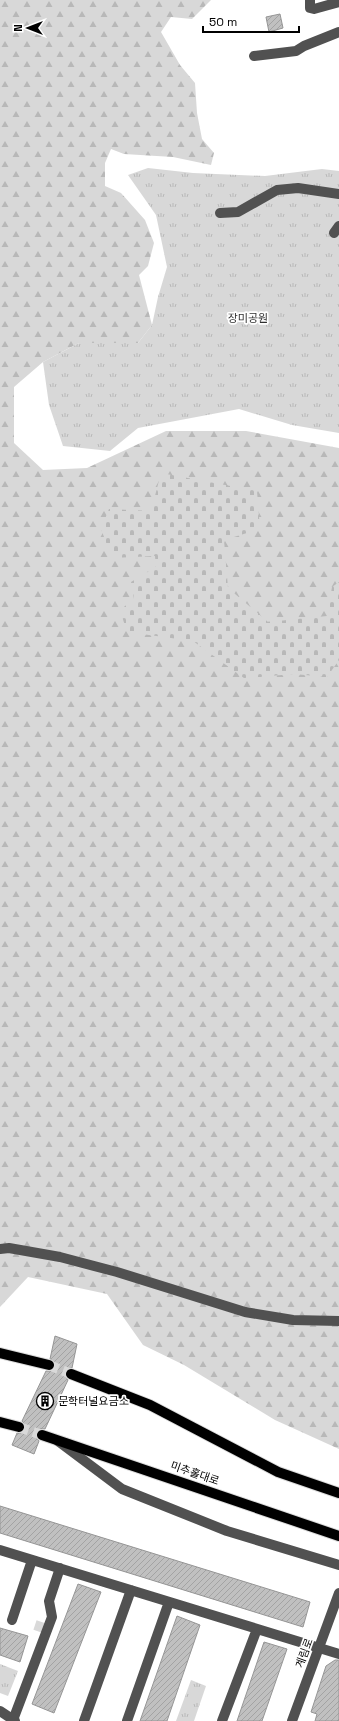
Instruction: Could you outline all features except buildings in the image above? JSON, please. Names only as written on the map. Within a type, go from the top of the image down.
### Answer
[{"type":"main road","points":[[0,1353],[49,1365]]},
{"type":"main road","points":[[71,1374],[150,1404],[278,1472],[339,1493]]},
{"type":"main road","points":[[0,1422],[19,1427]]},
{"type":"main road","name":"미추홀대로","points":[[42,1435],[339,1536]]},
{"type":"street","points":[[310,0],[310,8],[314,9],[339,2]]},
{"type":"street","points":[[254,56],[296,51],[304,46],[339,32]]},
{"type":"street","points":[[220,214],[238,212],[277,190],[298,188],[339,194]]},
{"type":"street","points":[[0,1249],[10,1248],[60,1257],[118,1272],[245,1312],[293,1320],[339,1321]]},
{"type":"street","points":[[53,1438],[122,1489],[227,1531],[339,1565]]},
{"type":"street","points":[[0,1550],[339,1654]]},
{"type":"street","points":[[12,1620],[32,1560]]},
{"type":"street","points":[[0,1711],[14,1721],[52,1617],[49,1601],[60,1568]]},
{"type":"street","points":[[84,1721],[132,1590]]},
{"type":"street","name":"계림로","points":[[292,1721],[339,1593]]},
{"type":"street","points":[[127,1721],[169,1602]]},
{"type":"street","points":[[222,1721],[257,1629]]},
{"type":"green space","points":[[0,0],[211,0],[192,19],[171,17],[161,32],[180,65],[195,83],[197,113],[202,139],[214,153],[211,165],[173,157],[124,154],[111,149],[105,163],[105,186],[121,193],[145,220],[154,243],[148,266],[139,275],[152,325],[138,343],[79,343],[43,362],[14,387],[14,443],[43,470],[87,468],[166,431],[246,431],[339,448],[339,1449],[275,1420],[184,1365],[143,1345],[107,1294],[28,1277],[0,1307]]},
{"type":"green space","name":"장미공원","points":[[148,168],[193,173],[265,176],[322,169],[339,171],[339,433],[292,425],[239,409],[138,428],[110,451],[63,446],[49,405],[43,362],[79,343],[138,343],[152,325],[158,297],[167,267],[156,215],[128,175]]},
{"type":"green space","points":[[161,473],[257,491],[260,529],[224,540],[228,588],[268,622],[327,616],[332,587],[339,582],[339,660],[327,677],[294,674],[244,678],[193,641],[127,632],[120,610],[134,599],[131,582],[156,567],[155,556],[112,558],[101,529],[109,509],[151,511]]},
{"type":"green space","points":[[0,1664],[18,1671],[8,1696],[0,1693]]},
{"type":"green space","points":[[191,1680],[206,1686],[194,1721],[176,1721]]},
{"type":"tunnel","points":[[49,1365],[71,1374]]},
{"type":"tunnel","points":[[19,1427],[42,1435]]},
{"type":"tunnel","points":[[35,1625],[47,1629]]},
{"type":"place","name":"문학터널요금소","points":[[45,1401]]}]
